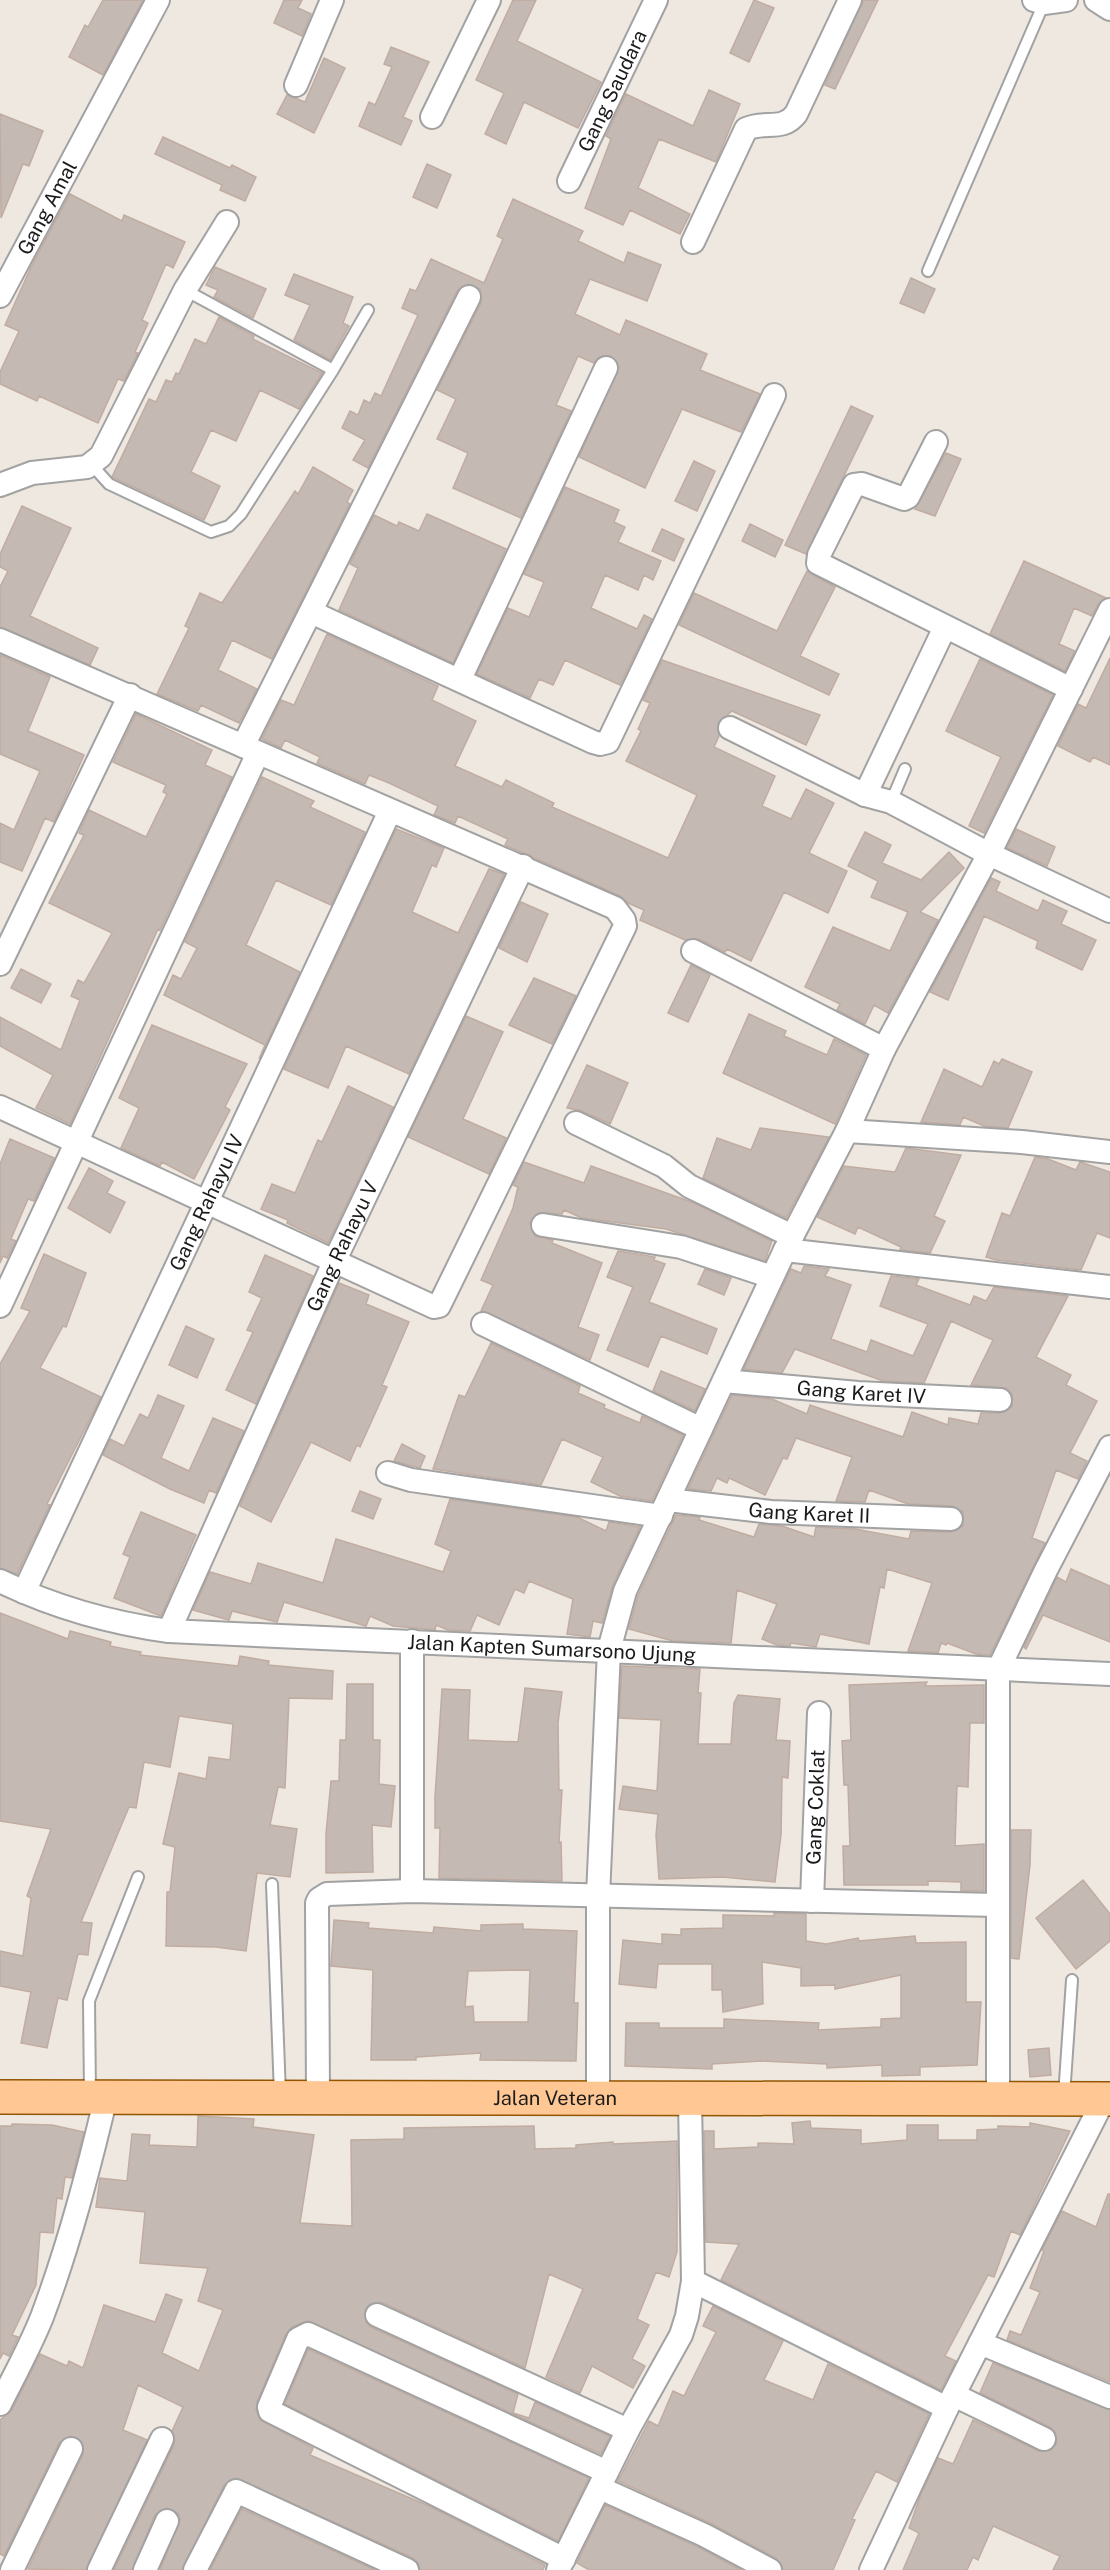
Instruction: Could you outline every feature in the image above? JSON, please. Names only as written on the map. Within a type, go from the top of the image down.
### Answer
[{"type":"main road","name":"Jalan Veteran","points":[[0,2097],[1107,2099]]},
{"type":"street","name":"Gang Amal","points":[[0,296],[158,0]]},
{"type":"street","points":[[296,85],[332,0]]},
{"type":"street","points":[[432,117],[489,0]]},
{"type":"street","name":"Gang Saudara","points":[[569,181],[656,0]]},
{"type":"street","points":[[693,242],[746,129],[755,125],[781,126],[789,123],[796,114],[850,0]]},
{"type":"street","points":[[1096,0],[1110,9]]},
{"type":"street","points":[[0,485],[32,473],[92,465],[100,456],[185,290],[227,222]]},
{"type":"street","points":[[0,1306],[76,1143],[311,612],[469,297]]},
{"type":"street","points":[[460,679],[606,368]]},
{"type":"street","points":[[311,612],[593,742],[600,744],[608,742],[774,395]]},
{"type":"street","points":[[936,442],[908,497],[904,499],[862,483],[854,485],[818,561],[820,565],[1071,689]]},
{"type":"street","points":[[598,2098],[598,1896],[609,1650],[625,1591],[772,1277],[847,1131],[884,1049],[989,854],[1071,689],[1102,652],[1110,610]]},
{"type":"street","points":[[865,795],[945,627]]},
{"type":"street","points":[[0,640],[615,908],[624,920],[625,926],[442,1303],[434,1307],[0,1107]]},
{"type":"street","points":[[0,964],[130,695]]},
{"type":"street","points":[[730,728],[865,795],[891,802],[989,854],[1110,911]]},
{"type":"street","name":"Gang Rahayu IV","points":[[24,1592],[390,811]]},
{"type":"street","name":"Gang Rahayu V","points":[[169,1631],[334,1262],[523,866]]},
{"type":"street","points":[[693,951],[884,1049]]},
{"type":"street","points":[[576,1122],[664,1166],[689,1186],[789,1243],[1110,1287]]},
{"type":"street","points":[[847,1131],[1022,1142],[1110,1152]]},
{"type":"street","points":[[543,1225],[681,1247],[772,1277]]},
{"type":"street","points":[[483,1324],[700,1429]]},
{"type":"street","name":"Gang Karet IV","points":[[724,1381],[836,1391],[1000,1400]]},
{"type":"street","points":[[998,2099],[996,1905],[998,1670],[1046,1570],[1109,1451]]},
{"type":"street","name":"Gang Karet II","points":[[388,1473],[411,1480],[664,1508],[951,1519]]},
{"type":"street","name":"Jalan Kapten Sumarsono Ujung","points":[[0,1581],[24,1592],[117,1623],[169,1631],[1110,1674]]},
{"type":"street","points":[[412,1641],[412,1892]]},
{"type":"street","name":"Gang Coklat","points":[[812,1901],[819,1713]]},
{"type":"street","points":[[318,2097],[319,1899],[327,1894],[412,1892],[996,1905]]},
{"type":"street","points":[[0,2404],[41,2320],[81,2201],[98,2097]]},
{"type":"street","points":[[690,2098],[693,2281],[681,2335],[628,2430],[603,2480],[561,2564],[270,2411],[269,2408],[298,2339],[308,2334],[603,2480],[770,2570]]},
{"type":"street","points":[[871,2570],[980,2343],[1107,2099]]},
{"type":"street","points":[[693,2281],[951,2401],[1044,2439]]},
{"type":"street","points":[[377,2315],[628,2430]]},
{"type":"street","points":[[980,2343],[1110,2397]]},
{"type":"street","points":[[99,2570],[162,2439]]},
{"type":"street","points":[[12,2570],[71,2449]]},
{"type":"street","points":[[195,2570],[236,2491],[407,2570]]},
{"type":"street","points":[[145,2570],[167,2521]]},
{"type":"lane","points":[[928,271],[1048,1]]},
{"type":"lane","points":[[185,290],[333,370]]},
{"type":"lane","points":[[92,465],[109,484],[211,532],[229,526],[241,514],[333,370],[368,310]]},
{"type":"lane","points":[[891,802],[905,770]]},
{"type":"lane","points":[[98,2097],[89,2001],[138,1877]]},
{"type":"lane","points":[[272,1884],[280,2097]]},
{"type":"lane","points":[[1064,2099],[1072,1980]]},
{"type":"building","points":[[103,0],[143,0],[103,75],[69,57],[85,25],[88,27]]},
{"type":"building","points":[[284,0],[302,0],[298,8],[311,14],[302,36],[274,23]]},
{"type":"building","points":[[513,0],[536,0],[517,41],[601,82],[578,128],[524,102],[506,144],[485,134],[504,93],[476,80]]},
{"type":"building","points":[[754,0],[774,8],[749,62],[730,53]]},
{"type":"building","points":[[863,0],[878,0],[835,89],[825,85]]},
{"type":"building","points":[[391,47],[429,62],[403,117],[412,121],[401,145],[359,126],[369,102],[375,105],[392,67],[384,64]]},
{"type":"building","points":[[324,58],[345,68],[314,133],[277,114],[287,95],[305,102]]},
{"type":"building","points":[[709,90],[740,104],[716,162],[659,139],[638,188],[690,214],[680,234],[630,210],[623,225],[585,208],[611,139],[606,136],[626,94],[693,126]]},
{"type":"building","points":[[0,114],[43,131],[29,166],[23,164],[1,218]]},
{"type":"building","points":[[163,137],[230,168],[232,165],[256,177],[245,201],[220,190],[222,185],[155,154]]},
{"type":"building","points":[[427,164],[451,175],[437,208],[413,197]]},
{"type":"building","points":[[70,194],[122,221],[124,215],[185,242],[173,268],[166,264],[142,320],[148,323],[135,352],[138,353],[124,381],[118,379],[98,423],[39,396],[37,401],[0,384],[0,372],[19,331],[5,325],[31,267]]},
{"type":"building","points":[[513,199],[583,231],[578,241],[624,263],[628,252],[661,265],[647,301],[590,279],[575,314],[620,335],[626,320],[707,354],[700,370],[760,394],[741,432],[682,409],[645,488],[579,457],[619,367],[611,356],[599,357],[594,363],[578,356],[556,405],[571,411],[521,518],[453,488],[468,453],[437,439],[456,399],[437,390],[481,303],[480,289],[468,284],[457,291],[368,468],[353,460],[365,440],[342,428],[350,411],[358,415],[364,400],[370,403],[375,393],[381,396],[418,315],[402,308],[410,289],[416,291],[431,259],[484,283],[503,239],[497,236]]},
{"type":"building","points":[[215,267],[266,289],[253,318],[214,297],[218,290],[206,285]]},
{"type":"building","points":[[294,274],[353,297],[343,323],[349,326],[330,360],[294,340],[310,305],[285,295]]},
{"type":"building","points":[[911,278],[935,289],[924,313],[900,303]]},
{"type":"building","points":[[219,317],[254,336],[253,339],[322,373],[299,409],[260,390],[236,441],[211,430],[191,472],[220,486],[204,520],[112,477],[149,399],[156,402],[166,380],[172,382],[176,373],[179,374],[195,339],[206,344]]},
{"type":"building","points":[[851,406],[873,416],[806,554],[785,545]]},
{"type":"building","points":[[946,453],[961,459],[935,516],[915,509]]},
{"type":"building","points":[[694,461],[715,471],[697,511],[675,501]]},
{"type":"building","points":[[313,467],[353,490],[347,502],[350,504],[272,659],[232,640],[218,670],[257,689],[239,723],[201,705],[198,711],[157,694],[189,628],[185,626],[200,593],[222,603],[295,491],[298,494]]},
{"type":"building","points":[[565,487],[619,510],[614,522],[625,527],[618,542],[661,561],[653,580],[644,575],[638,590],[605,575],[591,608],[637,629],[644,615],[652,619],[620,685],[565,660],[553,685],[539,679],[530,698],[477,674],[508,608],[529,617],[544,582],[524,574]]},
{"type":"building","points":[[22,506],[71,528],[30,616],[98,648],[90,665],[0,627],[0,587],[8,571],[0,567],[0,554]]},
{"type":"building","points":[[427,514],[506,549],[453,663],[339,610],[358,568],[350,564],[374,515],[397,526],[399,522],[419,531]]},
{"type":"building","points":[[750,524],[783,540],[775,557],[742,541]]},
{"type":"building","points":[[662,529],[684,539],[674,561],[652,551]]},
{"type":"building","points":[[1024,561],[1106,598],[1098,604],[1092,616],[1074,608],[1059,644],[1075,651],[1065,671],[990,634]]},
{"type":"building","points":[[807,571],[835,587],[800,656],[839,674],[829,695],[679,625],[694,593],[777,631]]},
{"type":"building","points":[[327,634],[438,686],[432,700],[476,721],[455,766],[502,787],[506,780],[554,803],[552,807],[668,858],[697,795],[626,761],[641,731],[638,729],[650,703],[643,700],[662,660],[820,715],[806,745],[732,711],[718,723],[719,736],[714,747],[775,776],[762,806],[791,819],[806,789],[834,803],[809,853],[847,871],[828,913],[784,892],[751,961],[727,949],[725,952],[699,939],[685,940],[640,920],[644,910],[628,903],[620,896],[505,845],[508,839],[458,816],[455,823],[434,815],[438,806],[389,783],[369,775],[365,784],[317,763],[320,757],[285,740],[281,748],[262,739],[281,700],[294,705]]},
{"type":"building","points":[[0,655],[50,677],[28,731],[84,755],[54,822],[45,818],[22,871],[0,862],[0,823],[14,830],[40,771],[0,754]]},
{"type":"building","points":[[1110,658],[1110,765],[1093,757],[1090,762],[1058,746],[1078,704],[1086,708]]},
{"type":"building","points":[[980,659],[1053,695],[984,833],[969,826],[1001,757],[946,731]]},
{"type":"building","points":[[136,714],[212,750],[205,765],[232,777],[160,930],[158,929],[70,1124],[36,1108],[53,1075],[0,1046],[0,1017],[61,1050],[80,1000],[71,996],[78,980],[84,983],[112,933],[49,903],[84,835],[79,833],[89,810],[146,837],[167,794],[163,792],[166,785],[113,762]]},
{"type":"building","points":[[262,777],[314,801],[310,807],[365,832],[331,905],[276,880],[246,945],[300,972],[259,1059],[265,1045],[164,995],[173,975],[181,979],[197,948],[185,942]]},
{"type":"building","points":[[396,829],[444,848],[436,867],[432,865],[412,912],[458,933],[489,869],[504,874],[409,1074],[346,1046],[328,1088],[284,1069]]},
{"type":"building","points":[[1016,829],[1055,847],[1047,866],[1007,848]]},
{"type":"building","points":[[865,832],[891,845],[882,863],[921,880],[949,852],[964,868],[920,912],[938,920],[888,1013],[874,1005],[865,1024],[837,1010],[840,1004],[805,987],[833,927],[890,951],[908,912],[871,897],[878,881],[848,866]]},
{"type":"building","points":[[991,878],[1000,882],[996,891],[1038,911],[1043,900],[1067,911],[1061,924],[1096,940],[1082,970],[1036,948],[1038,941],[984,916],[948,1000],[930,992]]},
{"type":"building","points":[[521,902],[548,914],[527,962],[499,948]]},
{"type":"building","points":[[691,965],[710,975],[688,1022],[668,1013]]},
{"type":"building","points":[[21,969],[51,984],[41,1003],[11,988]]},
{"type":"building","points":[[534,978],[576,996],[552,1044],[509,1025]]},
{"type":"building","points":[[749,1014],[786,1031],[784,1036],[827,1055],[834,1039],[866,1055],[835,1124],[723,1073]]},
{"type":"building","points":[[466,1016],[503,1032],[463,1119],[506,1138],[489,1174],[408,1137]]},
{"type":"building","points":[[152,1025],[247,1064],[225,1107],[230,1110],[194,1179],[162,1162],[160,1166],[121,1148],[139,1108],[119,1098]]},
{"type":"building","points":[[1002,1059],[1032,1072],[1008,1128],[984,1126],[963,1117],[960,1125],[921,1122],[944,1069],[982,1087],[994,1061],[999,1064]]},
{"type":"building","points":[[587,1065],[628,1083],[610,1124],[582,1111],[567,1108]]},
{"type":"building","points":[[348,1086],[393,1107],[328,1243],[287,1223],[288,1220],[261,1209],[272,1184],[295,1193],[318,1140],[322,1142]]},
{"type":"building","points":[[760,1128],[829,1137],[786,1218],[703,1178],[717,1138],[751,1150]]},
{"type":"building","points":[[10,1139],[54,1158],[34,1201],[28,1199],[11,1239],[16,1241],[7,1258],[3,1256],[0,1263],[0,1164]]},
{"type":"building","points":[[906,1148],[961,1155],[934,1216],[945,1221],[930,1253],[900,1250],[901,1247],[858,1227],[855,1234],[817,1217],[844,1166],[895,1172]]},
{"type":"building","points":[[1035,1157],[1048,1159],[1076,1170],[1080,1162],[1110,1172],[1110,1238],[1097,1233],[1081,1270],[986,1257],[1002,1213],[1010,1216]]},
{"type":"building","points":[[524,1162],[584,1183],[591,1166],[694,1203],[772,1241],[765,1261],[666,1229],[582,1218],[564,1210],[562,1214],[538,1213],[530,1223],[535,1236],[553,1240],[552,1243],[602,1263],[578,1327],[599,1335],[590,1360],[481,1311],[493,1285],[481,1280],[513,1208],[518,1187],[513,1185]]},
{"type":"building","points":[[89,1168],[113,1181],[107,1193],[125,1202],[110,1233],[68,1208]]},
{"type":"building","points":[[618,1251],[655,1257],[654,1260],[665,1264],[649,1302],[717,1329],[707,1354],[661,1336],[648,1367],[607,1350],[633,1287],[607,1277]]},
{"type":"building","points":[[44,1254],[86,1273],[66,1327],[63,1326],[40,1368],[101,1397],[47,1504],[50,1505],[17,1574],[0,1568],[0,1364],[30,1311],[21,1308]]},
{"type":"building","points":[[265,1255],[313,1276],[256,1404],[226,1390],[253,1332],[247,1330],[262,1298],[249,1292]]},
{"type":"building","points":[[804,1266],[829,1269],[825,1276],[851,1285],[831,1339],[867,1352],[871,1340],[913,1356],[928,1324],[880,1306],[891,1276],[919,1279],[916,1285],[970,1305],[974,1296],[986,1301],[994,1287],[1068,1296],[1036,1357],[1071,1375],[1066,1385],[1097,1401],[1070,1453],[1087,1461],[1078,1479],[1056,1470],[1032,1538],[1045,1543],[990,1655],[976,1654],[947,1643],[946,1645],[941,1643],[938,1653],[908,1651],[932,1583],[887,1569],[884,1588],[880,1587],[869,1644],[820,1634],[816,1647],[791,1643],[790,1646],[777,1645],[762,1639],[777,1604],[737,1590],[731,1643],[673,1641],[629,1629],[638,1596],[676,1515],[700,1517],[699,1520],[754,1537],[759,1524],[782,1526],[814,1537],[816,1527],[855,1529],[909,1539],[911,1531],[951,1532],[963,1526],[963,1512],[952,1506],[908,1504],[869,1490],[865,1502],[836,1501],[852,1457],[796,1438],[787,1459],[783,1458],[765,1495],[729,1478],[727,1483],[717,1478],[711,1491],[688,1489],[732,1395],[772,1399],[807,1414],[810,1405],[903,1437],[912,1412],[948,1425],[949,1418],[978,1424],[981,1413],[1000,1413],[1012,1407],[1012,1394],[1007,1388],[971,1385],[993,1340],[951,1321],[924,1383],[883,1381],[795,1349],[782,1373],[744,1369],[791,1269],[801,1273]]},
{"type":"building","points":[[705,1269],[731,1278],[724,1295],[698,1284]]},
{"type":"building","points":[[339,1283],[369,1295],[366,1304],[409,1322],[382,1385],[387,1387],[360,1447],[357,1445],[350,1461],[311,1442],[271,1522],[240,1506]]},
{"type":"building","points":[[186,1326],[214,1339],[197,1378],[169,1365]]},
{"type":"building","points":[[491,1343],[580,1386],[578,1393],[605,1405],[604,1408],[640,1423],[642,1416],[683,1435],[652,1501],[620,1496],[591,1482],[603,1457],[562,1439],[541,1485],[433,1469],[459,1395],[465,1397]]},
{"type":"building","points":[[661,1371],[705,1389],[695,1411],[653,1391]]},
{"type":"building","points":[[158,1395],[184,1406],[161,1458],[189,1471],[213,1418],[244,1431],[216,1493],[209,1490],[204,1503],[170,1489],[103,1455],[110,1439],[124,1446],[140,1414],[148,1418]]},
{"type":"building","points":[[402,1444],[425,1456],[420,1468],[394,1461]]},
{"type":"building","points":[[360,1491],[381,1499],[373,1519],[352,1511]]},
{"type":"building","points":[[450,1499],[577,1517],[606,1531],[609,1522],[640,1527],[613,1585],[602,1623],[593,1621],[590,1637],[567,1634],[573,1599],[529,1581],[524,1593],[515,1589],[499,1625],[477,1615],[470,1631],[448,1630],[436,1625],[435,1630],[393,1626],[370,1616],[366,1626],[284,1602],[277,1622],[232,1611],[229,1620],[193,1610],[210,1572],[251,1584],[258,1563],[323,1583],[336,1539],[443,1572],[451,1551],[435,1544]]},
{"type":"building","points":[[141,1512],[196,1535],[161,1616],[114,1598],[130,1557],[123,1554]]},
{"type":"building","points":[[1071,1569],[1110,1586],[1110,1642],[1043,1615],[1026,1649],[1024,1647],[1057,1577],[1066,1582]]},
{"type":"building","points":[[0,1613],[68,1639],[70,1631],[111,1642],[110,1646],[141,1652],[140,1655],[238,1666],[240,1656],[269,1661],[268,1665],[333,1671],[332,1699],[289,1698],[285,1788],[278,1787],[270,1825],[297,1829],[290,1877],[257,1873],[246,1951],[216,1947],[166,1946],[167,1892],[170,1892],[175,1847],[163,1844],[179,1773],[206,1779],[209,1757],[230,1760],[233,1724],[179,1716],[170,1767],[144,1762],[136,1808],[129,1807],[81,1922],[92,1923],[88,1955],[78,1954],[67,2000],[58,1998],[47,2048],[21,2043],[31,1992],[0,1986],[0,1951],[23,1956],[31,1898],[27,1896],[51,1829],[0,1821]]},
{"type":"building","points":[[622,1666],[700,1669],[698,1744],[731,1744],[734,1703],[738,1695],[780,1699],[776,1740],[790,1741],[788,1778],[782,1777],[781,1835],[775,1882],[723,1877],[659,1879],[656,1835],[658,1814],[619,1809],[623,1786],[657,1791],[661,1720],[619,1718]]},
{"type":"building","points":[[927,1682],[925,1686],[984,1685],[984,1723],[970,1723],[968,1787],[957,1786],[955,1846],[984,1844],[984,1891],[961,1891],[961,1882],[928,1881],[928,1885],[844,1885],[843,1846],[850,1846],[848,1785],[844,1785],[842,1741],[851,1740],[849,1685]]},
{"type":"building","points":[[347,1684],[373,1684],[373,1740],[380,1740],[379,1784],[395,1786],[391,1827],[372,1825],[373,1872],[326,1873],[326,1834],[331,1781],[339,1781],[340,1740],[346,1740]]},
{"type":"building","points":[[525,1688],[562,1692],[558,1723],[559,1790],[562,1790],[559,1843],[561,1842],[562,1881],[439,1878],[440,1828],[435,1828],[435,1797],[442,1689],[470,1690],[468,1740],[518,1742]]},
{"type":"building","points":[[1011,1830],[1031,1830],[1030,1865],[1019,1959],[1011,1958]]},
{"type":"building","points":[[1083,1880],[1110,1914],[1110,1941],[1076,1969],[1036,1918]]},
{"type":"building","points":[[774,1913],[806,1914],[806,1941],[826,1944],[858,1938],[859,1941],[915,1936],[916,1943],[966,1942],[966,2002],[981,2002],[977,2065],[920,2067],[920,2075],[882,2076],[882,2065],[827,2068],[827,2064],[761,2061],[712,2064],[712,2069],[625,2066],[626,2023],[659,2023],[659,2028],[724,2028],[724,2019],[819,2023],[818,2030],[881,2027],[881,2019],[901,2018],[901,1975],[835,1989],[835,1985],[801,1986],[801,1968],[762,1962],[763,2004],[723,2012],[722,1990],[712,1990],[712,1964],[658,1964],[656,1988],[619,1984],[623,1940],[662,1944],[662,1934],[681,1935],[681,1929],[723,1928],[723,1915],[774,1916]]},
{"type":"building","points":[[334,1920],[369,1923],[368,1928],[433,1933],[434,1927],[481,1931],[481,1925],[523,1924],[523,1929],[577,1931],[574,2003],[578,2003],[576,2061],[480,2060],[481,2053],[416,2057],[416,2060],[371,2060],[373,1970],[331,1966]],"holes":[[[530,1970],[528,2022],[474,2022],[473,2006],[465,2007],[468,1971]]]},
{"type":"building","points":[[1049,2048],[1051,2075],[1030,2077],[1028,2050]]},
{"type":"building","points":[[198,2116],[254,2119],[253,2127],[314,2135],[300,2223],[352,2226],[351,2140],[404,2139],[404,2128],[534,2126],[535,2149],[576,2148],[576,2145],[613,2142],[613,2144],[677,2141],[677,2252],[669,2277],[656,2272],[637,2319],[649,2325],[632,2359],[645,2366],[633,2388],[592,2366],[580,2393],[546,2377],[583,2289],[549,2274],[525,2368],[383,2303],[370,2304],[365,2310],[366,2322],[371,2327],[518,2394],[513,2413],[529,2418],[535,2402],[610,2436],[601,2454],[308,2321],[292,2327],[286,2334],[257,2402],[256,2410],[260,2420],[313,2448],[310,2455],[431,2507],[545,2565],[543,2570],[420,2570],[413,2558],[236,2478],[224,2485],[182,2570],[160,2570],[180,2520],[178,2513],[166,2508],[155,2515],[132,2570],[114,2570],[174,2445],[172,2431],[183,2407],[138,2385],[123,2430],[147,2440],[86,2570],[28,2569],[83,2454],[82,2442],[71,2436],[59,2443],[4,2556],[0,2554],[0,2420],[12,2410],[40,2354],[67,2366],[69,2361],[83,2368],[104,2305],[155,2322],[166,2294],[182,2300],[162,2353],[199,2371],[223,2310],[198,2301],[208,2268],[140,2263],[145,2212],[96,2207],[100,2178],[127,2181],[132,2134],[150,2135],[149,2145],[197,2147]]},
{"type":"building","points":[[810,2121],[811,2128],[861,2130],[861,2144],[907,2140],[907,2125],[938,2125],[938,2140],[977,2140],[977,2130],[998,2129],[998,2126],[1030,2127],[1030,2123],[1070,2131],[1020,2235],[1011,2231],[994,2277],[988,2275],[945,2356],[956,2361],[941,2390],[721,2280],[739,2244],[706,2242],[704,2131],[714,2131],[714,2149],[758,2147],[758,2143],[794,2144],[792,2123]]},
{"type":"building","points":[[12,2124],[52,2125],[84,2132],[72,2178],[65,2177],[62,2199],[57,2198],[53,2233],[40,2232],[36,2285],[12,2335],[18,2337],[9,2356],[3,2353],[0,2359],[0,2126],[12,2126]]},
{"type":"building","points":[[1108,2194],[1110,2194],[1110,2382],[1007,2340],[1010,2331],[1021,2335],[1040,2292],[1030,2288],[1044,2251],[1042,2250],[1062,2211],[1096,2227]]},
{"type":"building","points":[[713,2306],[783,2341],[764,2380],[813,2400],[828,2364],[929,2414],[897,2482],[876,2471],[852,2519],[855,2520],[833,2570],[783,2570],[776,2558],[710,2523],[618,2481],[649,2421],[658,2426],[673,2391],[684,2396],[716,2332],[703,2326]]},
{"type":"building","points":[[308,2349],[589,2478],[558,2541],[285,2404]]},
{"type":"building","points":[[993,2363],[1110,2410],[1110,2570],[1053,2570],[1060,2556],[993,2526],[978,2560],[973,2557],[967,2570],[903,2570],[919,2533],[909,2528],[921,2494],[938,2458],[953,2464],[973,2420],[1039,2451],[1051,2450],[1056,2444],[1055,2432],[1050,2427],[980,2393]]},
{"type":"building","points":[[605,2505],[698,2547],[741,2570],[589,2570],[577,2563]]},
{"type":"building","points":[[242,2509],[375,2570],[210,2570]]}]
